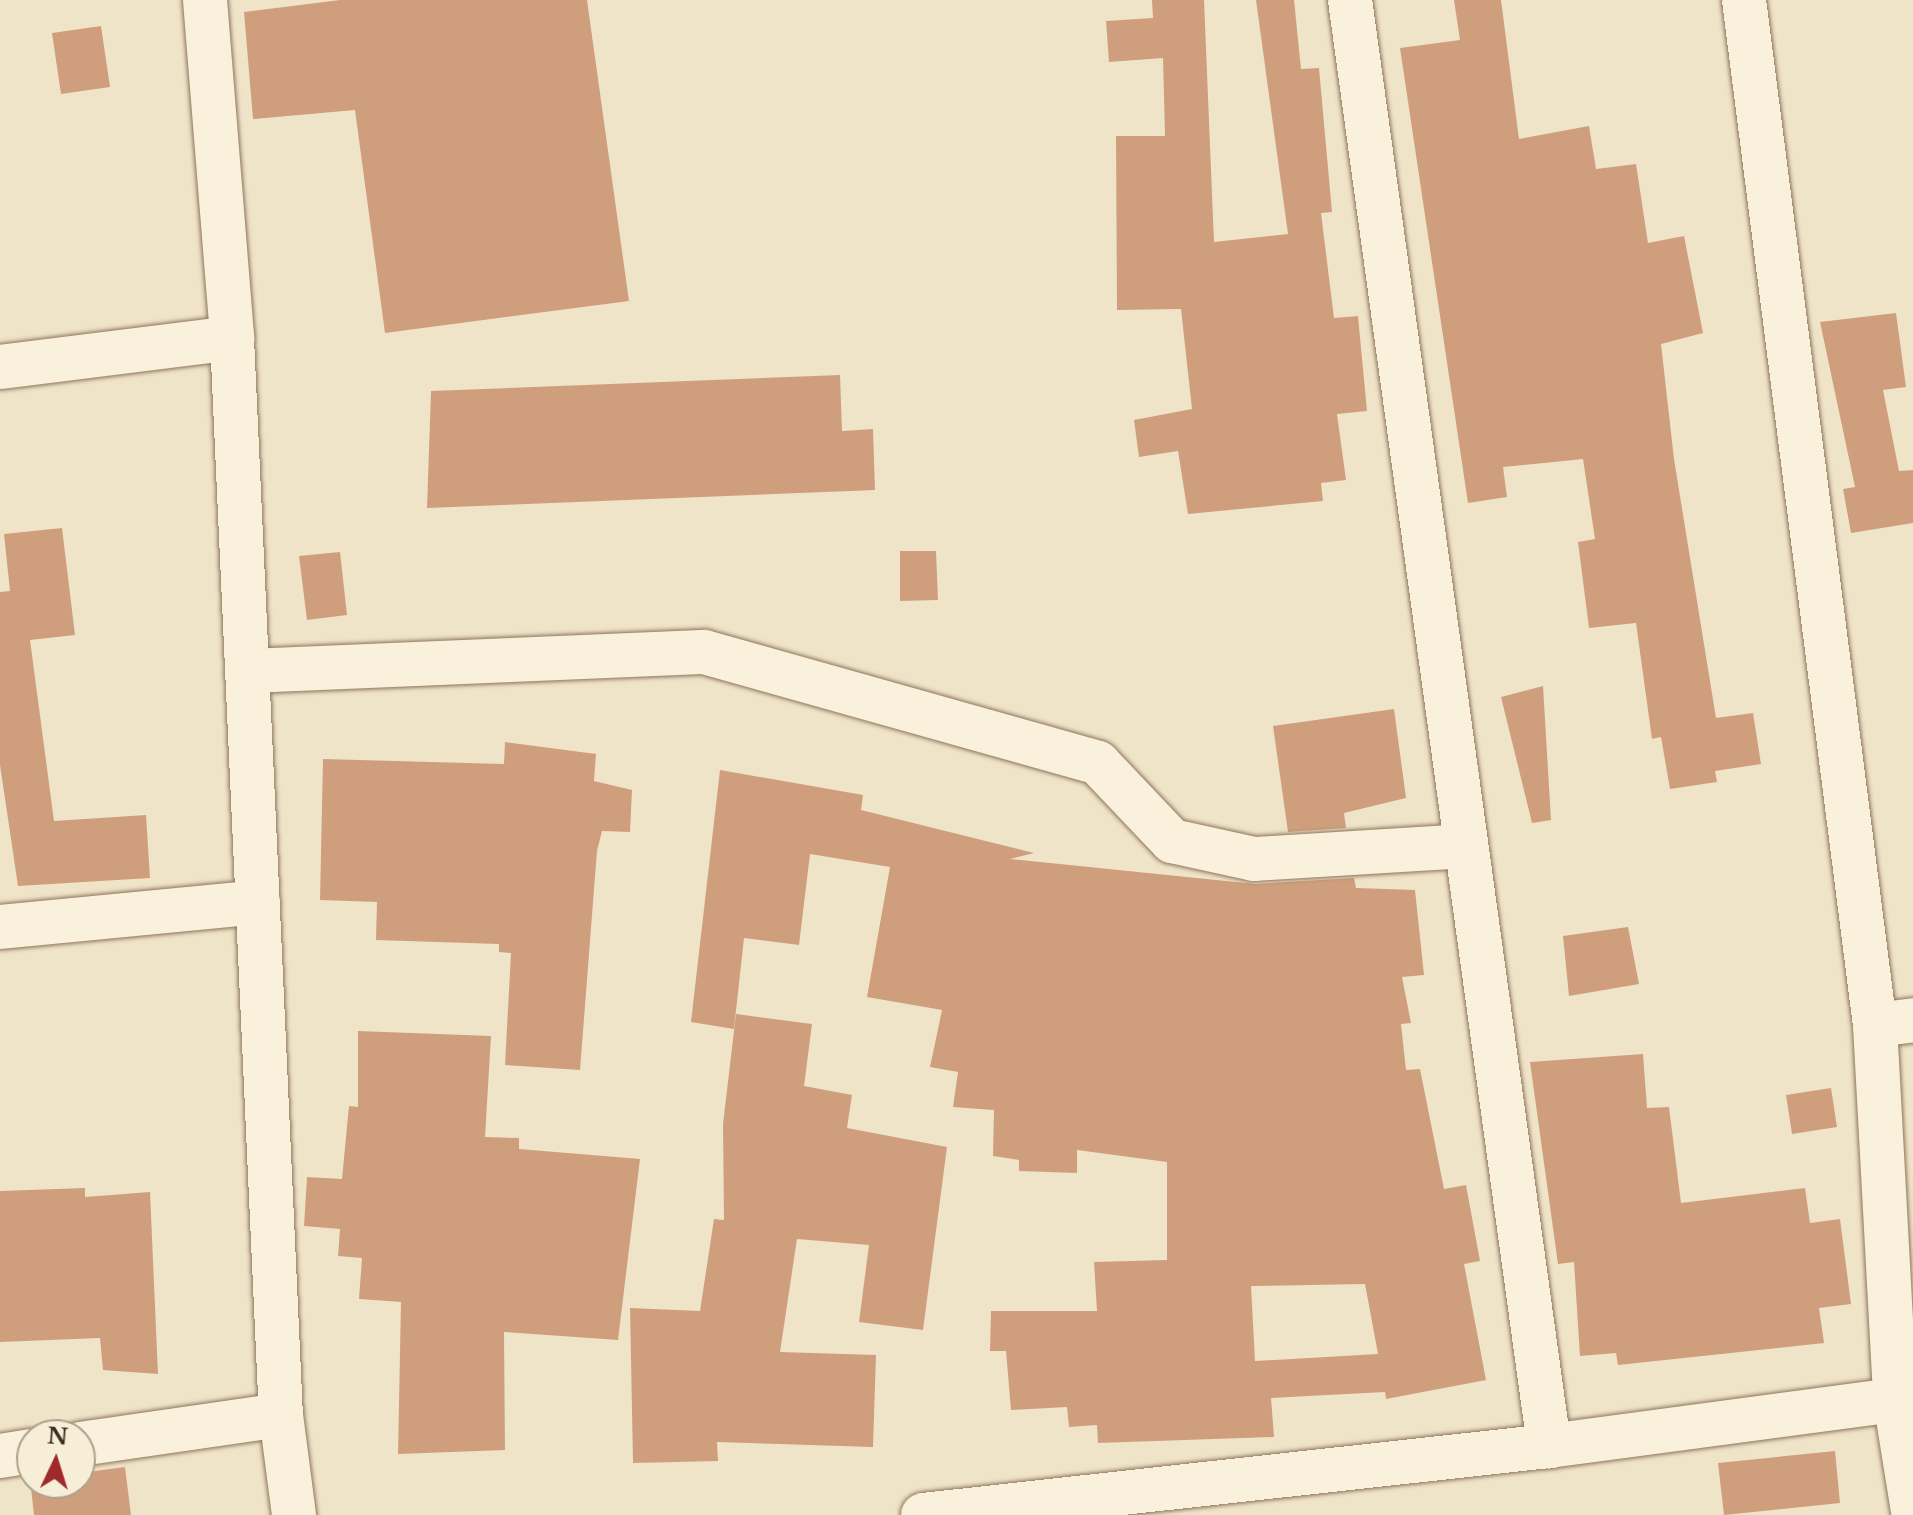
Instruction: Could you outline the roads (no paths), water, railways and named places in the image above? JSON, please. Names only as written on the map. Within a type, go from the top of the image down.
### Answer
[{"type":"street","points":[[205,0],[232,338],[281,1415],[294,1515]]},
{"type":"street","points":[[1350,0],[1549,1446]]},
{"type":"street","points":[[1744,0],[1894,1023],[1904,1395],[1913,1511]]},
{"type":"street","points":[[0,367],[232,338]]},
{"type":"street","points":[[247,671],[704,652],[1098,763],[1172,841],[1254,859],[1466,846]]},
{"type":"street","points":[[0,927],[258,902]]},
{"type":"street","points":[[923,1515],[1549,1446],[1904,1395]]},
{"type":"street","points":[[96,1442],[281,1415]]}]
